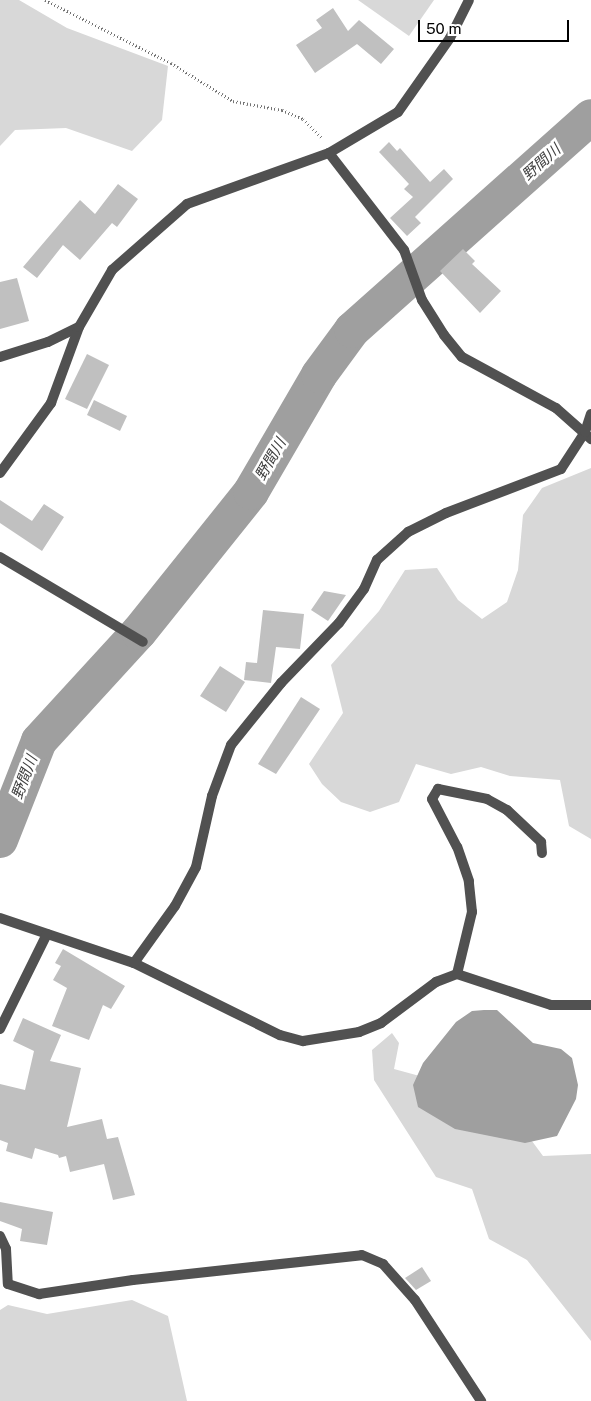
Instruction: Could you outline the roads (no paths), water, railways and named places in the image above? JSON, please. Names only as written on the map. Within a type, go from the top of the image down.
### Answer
[{"type":"street","points":[[0,473],[51,403],[79,327],[112,270],[186,204],[330,153],[398,112],[450,38],[469,0]]},
{"type":"street","points":[[330,153],[404,250],[422,300],[444,336],[462,357],[556,408],[588,436]]},
{"type":"street","points":[[0,357],[48,342],[79,327]]},
{"type":"street","points":[[134,963],[175,906],[196,867],[212,796],[231,745],[281,683],[339,623],[364,589],[378,560],[408,532],[446,513],[562,469],[588,436],[591,414]]},
{"type":"street","points":[[0,557],[143,642]]},
{"type":"street","points":[[457,974],[472,912],[469,881],[457,847],[432,799],[438,789],[487,799],[507,810],[541,842],[542,853]]},
{"type":"street","points":[[0,918],[134,963],[280,1035],[303,1041],[358,1032],[381,1023],[436,982],[457,974],[551,1005],[591,1005]]},
{"type":"street","points":[[0,1029],[47,934]]},
{"type":"street","points":[[0,1236],[6,1249],[4,1287],[39,1294],[134,1280],[362,1255],[382,1264],[415,1300],[481,1401]]},
{"type":"waterway","name":"野間川","points":[[0,840],[39,741],[139,632],[251,492],[319,375],[352,330],[591,117]]}]
